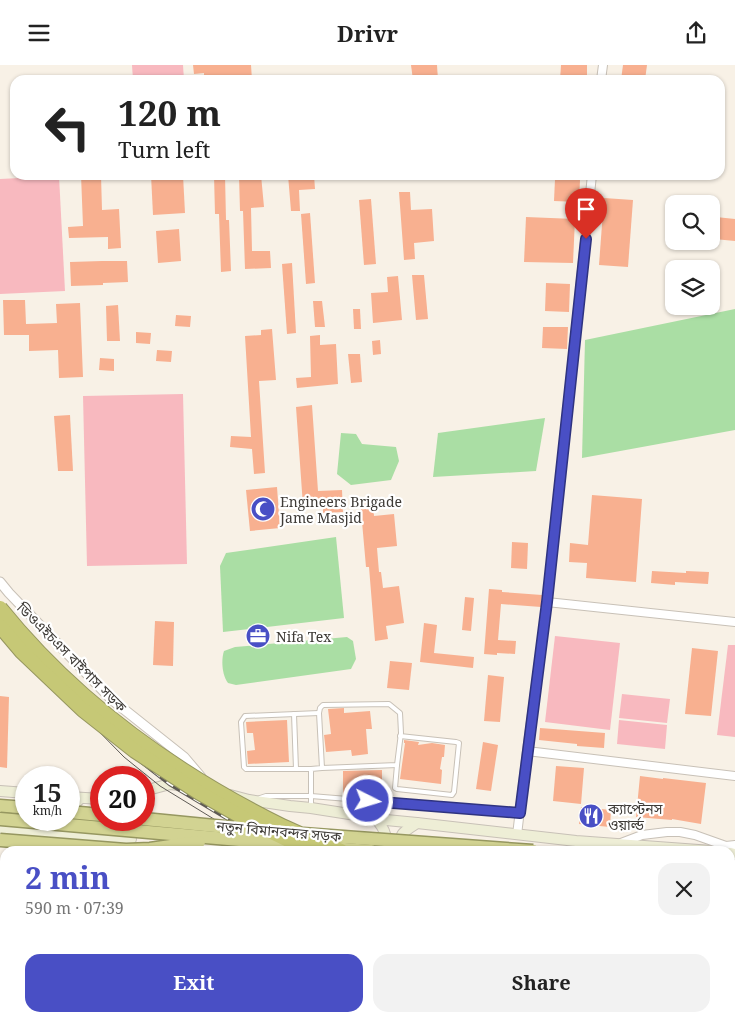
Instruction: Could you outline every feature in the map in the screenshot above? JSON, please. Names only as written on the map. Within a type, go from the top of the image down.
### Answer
[{"type":"highway","points":[[0,608],[47,661],[122,727],[141,741],[234,801],[283,826],[329,846]]},
{"type":"highway","points":[[0,626],[22,652],[83,710],[135,751],[198,792],[247,820],[301,846]]},
{"type":"highway","points":[[0,806],[15,807]]},
{"type":"highway","name":"নতুন বিমানবন্দর সড়ক","points":[[0,819],[308,846]]},
{"type":"highway","name":"নতুন বিমানবন্দর সড়ক","points":[[155,820],[277,832],[466,846]]},
{"type":"highway","points":[[171,846],[219,839]]},
{"type":"highway","points":[[0,840],[76,846]]},
{"type":"main road","points":[[155,788],[170,784],[213,790],[249,800],[376,819],[517,835],[644,846]]},
{"type":"main road","points":[[0,791],[15,792]]},
{"type":"main road","points":[[79,835],[71,827],[71,809],[74,803],[82,798],[90,798]]},
{"type":"main road","points":[[155,816],[172,819],[179,823],[195,846]]},
{"type":"main road","points":[[376,819],[385,831],[385,846]]},
{"type":"main road","points":[[401,846],[402,834],[406,829],[417,823]]},
{"type":"main road","points":[[0,828],[131,839]]},
{"type":"main road","points":[[129,831],[131,839],[136,846]]},
{"type":"main road","points":[[488,846],[489,831]]},
{"type":"main road","points":[[190,839],[191,846]]},
{"type":"street","points":[[517,835],[547,602],[591,180]]},
{"type":"street","name":"ডিওএইচএস বাইপাস সড়ক","points":[[0,582],[111,699],[184,757],[213,790]]},
{"type":"street","points":[[547,602],[735,622]]},
{"type":"street","points":[[528,751],[735,777]]},
{"type":"street","points":[[617,844],[642,835],[680,832],[710,839],[721,846]]},
{"type":"lane","points":[[322,768],[319,713],[323,705],[389,704],[400,713],[396,788],[452,795],[454,792],[459,743],[400,736]]},
{"type":"lane","points":[[319,713],[245,716],[241,721],[244,767],[246,769],[312,769],[397,765]]},
{"type":"lane","points":[[294,714],[296,769]]},
{"type":"lane","points":[[311,808],[312,769]]},
{"type":"lane","points":[[249,800],[266,796],[312,797],[520,813]]},
{"type":"shaded area","points":[[132,65],[183,65],[184,75],[133,75]]},
{"type":"shaded area","points":[[0,179],[59,180],[65,291],[0,294]]},
{"type":"shaded area","points":[[735,309],[735,430],[582,458],[585,340],[706,315],[720,315],[720,312]]},
{"type":"shaded area","points":[[183,394],[187,564],[87,566],[83,396]]},
{"type":"shaded area","points":[[545,418],[536,471],[433,477],[438,433]]},
{"type":"shaded area","points":[[341,433],[356,434],[362,444],[396,447],[399,461],[391,480],[351,485],[337,474]]},
{"type":"shaded area","points":[[336,537],[344,618],[223,632],[220,566],[226,553]]},
{"type":"shaded area","points":[[555,636],[620,643],[610,730],[545,722]]},
{"type":"shaded area","points":[[347,637],[353,641],[356,659],[351,669],[236,685],[228,683],[224,676],[222,663],[224,651],[235,647]]},
{"type":"shaded area","points":[[728,645],[735,645],[735,737],[717,735]]},
{"type":"shaded area","points":[[622,694],[670,699],[667,723],[619,718]]},
{"type":"shaded area","points":[[619,720],[667,725],[665,749],[617,744]]},
{"type":"building","points":[[193,65],[251,65],[252,75],[194,74]]},
{"type":"building","points":[[411,65],[437,65],[438,75],[412,75]]},
{"type":"building","points":[[561,65],[587,65],[587,75],[560,75]]},
{"type":"building","points":[[623,65],[647,65],[646,75],[622,75]]},
{"type":"building","points":[[81,180],[101,180],[102,210],[119,209],[121,248],[108,249],[108,237],[69,238],[68,227],[83,226]]},
{"type":"building","points":[[151,180],[183,180],[185,213],[153,215]]},
{"type":"building","points":[[214,180],[225,180],[226,220],[229,220],[231,271],[221,272],[219,214],[215,214]]},
{"type":"building","points":[[239,180],[261,180],[264,207],[251,208],[252,251],[270,251],[271,268],[245,269],[243,211],[240,211]]},
{"type":"building","points":[[288,180],[314,180],[315,189],[299,190],[300,211],[291,211]]},
{"type":"building","points":[[555,180],[580,180],[579,202],[554,201]]},
{"type":"building","points":[[399,192],[410,192],[411,210],[432,209],[434,241],[414,243],[415,259],[404,260]]},
{"type":"building","points":[[604,198],[633,200],[628,267],[599,265]]},
{"type":"building","points":[[371,199],[376,264],[364,265],[359,200]]},
{"type":"building","points":[[310,213],[315,283],[306,284],[301,214]]},
{"type":"building","points":[[526,217],[575,219],[573,263],[524,262]]},
{"type":"building","points":[[720,217],[735,219],[735,241],[720,240]]},
{"type":"building","points":[[179,229],[181,261],[158,263],[156,231]]},
{"type":"building","points":[[127,261],[128,282],[71,286],[70,262]]},
{"type":"building","points":[[292,263],[296,333],[287,334],[282,264]]},
{"type":"building","points":[[412,275],[424,275],[428,319],[416,320]]},
{"type":"building","points":[[398,276],[402,320],[373,323],[371,293],[388,292],[387,277]]},
{"type":"building","points":[[546,283],[570,284],[569,312],[545,311]]},
{"type":"building","points":[[3,300],[25,300],[26,324],[57,323],[56,304],[80,303],[83,377],[59,378],[58,350],[29,351],[29,335],[4,335]]},
{"type":"building","points":[[313,301],[322,301],[325,327],[315,327]]},
{"type":"building","points":[[118,305],[120,341],[107,341],[106,306]]},
{"type":"building","points":[[353,309],[360,309],[361,329],[354,329]]},
{"type":"building","points":[[176,315],[191,316],[190,327],[175,326]]},
{"type":"building","points":[[543,327],[568,327],[567,349],[542,348]]},
{"type":"building","points":[[272,329],[276,380],[259,381],[265,473],[254,474],[252,449],[230,447],[231,436],[251,437],[245,336],[261,335],[261,330]]},
{"type":"building","points":[[136,332],[151,333],[150,344],[136,343]]},
{"type":"building","points":[[320,335],[320,345],[336,344],[338,384],[297,388],[296,378],[311,377],[310,336]]},
{"type":"building","points":[[380,340],[381,354],[373,355],[372,341]]},
{"type":"building","points":[[157,350],[172,351],[171,362],[156,361]]},
{"type":"building","points":[[348,354],[360,354],[362,382],[351,383]]},
{"type":"building","points":[[100,358],[114,359],[114,371],[99,370]]},
{"type":"building","points":[[312,405],[318,491],[342,490],[343,512],[323,513],[323,504],[303,506],[296,407]]},
{"type":"building","points":[[70,415],[73,471],[58,471],[54,416]]},
{"type":"building","name":"Engineers Brigade Jame Masjid","points":[[277,487],[280,528],[250,531],[246,490]]},
{"type":"building","points":[[592,495],[642,499],[636,582],[586,578],[587,563],[569,562],[570,543],[588,545]]},
{"type":"building","points":[[373,498],[374,516],[394,514],[397,546],[377,548],[379,572],[381,572],[383,588],[399,586],[404,623],[386,626],[388,639],[375,641],[369,567],[366,567],[360,499]]},
{"type":"building","points":[[512,542],[528,543],[527,569],[511,568]]},
{"type":"building","points":[[652,571],[709,572],[708,584],[675,582],[675,585],[651,583]]},
{"type":"building","points":[[489,589],[502,590],[502,592],[542,595],[541,607],[501,604],[498,640],[516,641],[515,654],[484,654]]},
{"type":"building","points":[[465,597],[474,598],[471,631],[462,630]]},
{"type":"building","points":[[155,621],[174,622],[173,666],[153,665]]},
{"type":"building","points":[[424,623],[437,625],[434,653],[474,657],[473,668],[420,662]]},
{"type":"building","points":[[692,648],[718,651],[711,716],[685,714]]},
{"type":"building","points":[[390,661],[412,663],[409,690],[387,688]]},
{"type":"building","points":[[488,675],[504,677],[500,722],[484,721]]},
{"type":"building","points":[[0,696],[9,697],[7,768],[0,767]]},
{"type":"building","points":[[344,708],[344,713],[370,711],[372,729],[366,729],[368,754],[352,756],[351,750],[326,752],[324,735],[331,734],[328,709]]},
{"type":"building","points":[[287,720],[289,762],[248,764],[247,751],[255,750],[253,733],[247,733],[246,722]]},
{"type":"building","points":[[540,728],[605,733],[604,748],[539,740]]},
{"type":"building","points":[[404,740],[419,742],[418,745],[432,743],[445,745],[440,769],[442,770],[441,784],[400,779]]},
{"type":"building","points":[[483,742],[498,745],[491,791],[476,789]]},
{"type":"building","points":[[556,766],[584,768],[581,804],[553,801]]},
{"type":"building","points":[[382,770],[382,796],[343,795],[343,771]]},
{"type":"building","points":[[640,776],[706,783],[701,824],[672,819],[636,817]]},
{"type":"building","points":[[581,807],[611,810],[610,827],[579,824]]},
{"type":"tram line","points":[[0,620],[69,701],[124,757],[160,786],[258,846]]},
{"type":"railway","points":[[0,610],[75,700],[129,752],[170,784],[274,846]]},
{"type":"place","name":"Engineers Brigade Jame Masjid","points":[[263,509]]},
{"type":"place","name":"Nifa Tex","points":[[258,636]]},
{"type":"place","name":"ক্যাপ্টেনস ওয়ার্ল্ড","points":[[591,816]]},
{"type":"route","points":[[368,801],[520,813],[547,602],[586,239]]}]
